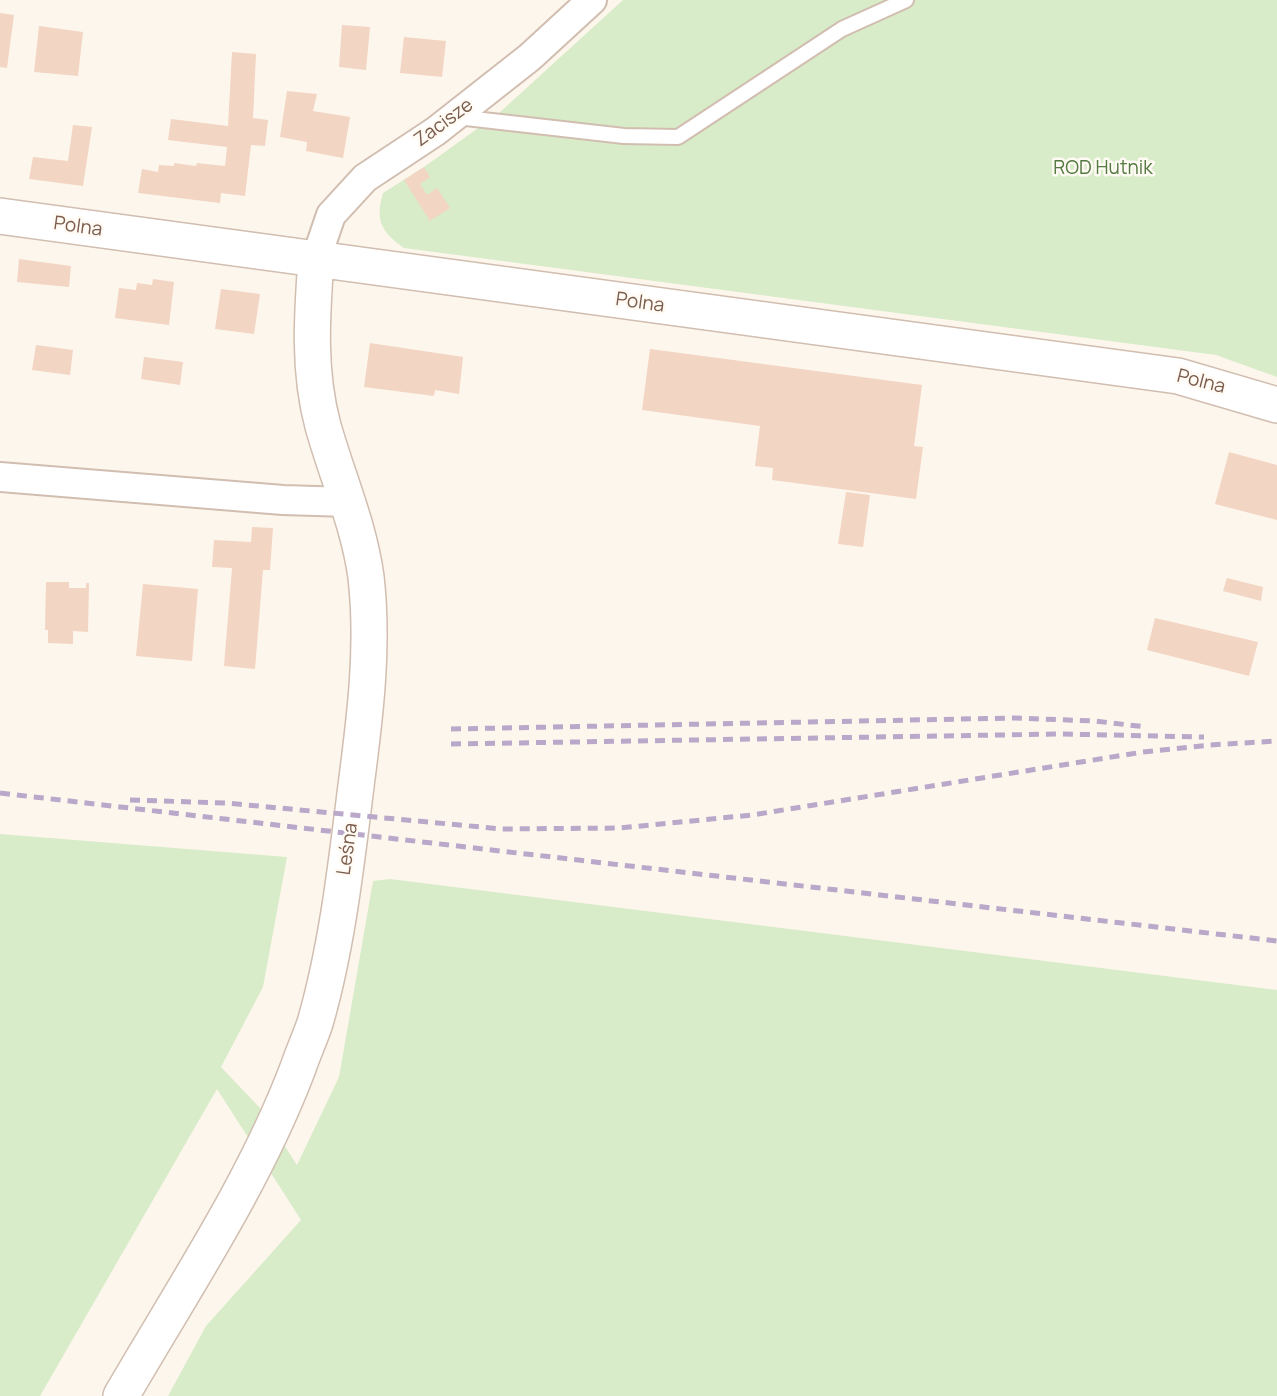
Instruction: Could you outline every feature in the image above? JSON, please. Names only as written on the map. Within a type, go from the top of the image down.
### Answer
[{"type":"street","name":"Zacisze","points":[[316,259],[331,215],[365,178],[455,116],[530,57],[592,0]]},
{"type":"street","name":"Polna","points":[[0,216],[1178,376],[1277,405]]},
{"type":"street","name":"Leśna","points":[[121,1396],[232,1206],[280,1116],[315,1024],[335,938],[367,696],[369,639],[366,575],[348,502],[323,424],[312,365],[312,307],[316,259]]},
{"type":"street","points":[[0,477],[283,500],[348,502]]},
{"type":"lane","points":[[455,116],[624,136],[678,138],[842,29],[906,0]]},
{"type":"green space","name":"ROD Hutnik","points":[[623,0],[1277,0],[1277,377],[1216,355],[404,248],[385,231],[380,218],[383,193],[499,113]]},
{"type":"green space","points":[[0,834],[287,857],[263,987],[221,1067],[260,1108],[297,1165],[339,1077],[373,881],[390,879],[1277,990],[1277,1396],[168,1396],[206,1326],[301,1220],[217,1089],[40,1396],[0,1396]]},
{"type":"building","points":[[0,13],[14,15],[7,68],[0,67]]},
{"type":"building","points":[[342,25],[370,27],[366,70],[339,67]]},
{"type":"building","points":[[39,26],[83,32],[78,76],[34,72]]},
{"type":"building","points":[[404,37],[446,41],[442,77],[400,73]]},
{"type":"building","points":[[232,52],[256,54],[253,118],[268,120],[265,146],[251,145],[245,196],[221,193],[220,203],[138,193],[142,169],[158,172],[159,165],[174,166],[174,163],[225,166],[227,147],[168,140],[171,119],[228,126]]},
{"type":"building","points":[[287,91],[317,94],[313,111],[350,117],[343,158],[306,151],[307,142],[280,137]]},
{"type":"building","points":[[73,125],[92,127],[83,186],[29,179],[33,157],[68,161]]},
{"type":"building","points":[[424,167],[430,177],[420,184],[427,195],[437,188],[450,208],[430,221],[404,180]]},
{"type":"building","points":[[19,259],[71,266],[69,287],[17,282]]},
{"type":"building","points":[[153,279],[174,282],[169,325],[115,318],[119,288],[136,290],[137,283],[152,285]]},
{"type":"building","points":[[221,289],[260,294],[254,334],[215,329]]},
{"type":"building","points":[[370,343],[463,357],[459,394],[435,390],[434,396],[364,387]]},
{"type":"building","points":[[36,345],[73,350],[70,375],[32,370]]},
{"type":"building","points":[[650,349],[922,385],[914,446],[923,447],[916,499],[772,480],[773,468],[755,466],[760,426],[642,410]]},
{"type":"building","points":[[144,357],[183,362],[180,385],[141,379]]},
{"type":"building","points":[[1229,452],[1277,465],[1277,520],[1215,504]]},
{"type":"building","points":[[846,492],[870,495],[863,547],[838,544]]},
{"type":"building","points":[[252,527],[273,528],[270,570],[263,570],[255,669],[224,666],[232,568],[212,567],[214,540],[251,542]]},
{"type":"building","points":[[1227,578],[1263,587],[1261,601],[1223,591]]},
{"type":"building","points":[[46,582],[69,582],[69,588],[86,588],[86,583],[89,583],[88,632],[73,631],[73,644],[48,643],[48,630],[45,630]]},
{"type":"building","points":[[143,584],[198,589],[192,661],[136,656]]},
{"type":"building","points":[[1155,618],[1258,642],[1249,676],[1147,650]]},
{"type":"railway","points":[[451,729],[1015,718],[1095,721],[1146,727]]},
{"type":"railway","points":[[451,744],[1060,734],[1204,737]]},
{"type":"railway","points":[[130,800],[226,803],[502,829],[620,828],[752,815],[1143,752],[1277,741]]},
{"type":"railway","points":[[0,793],[1277,941]]}]
